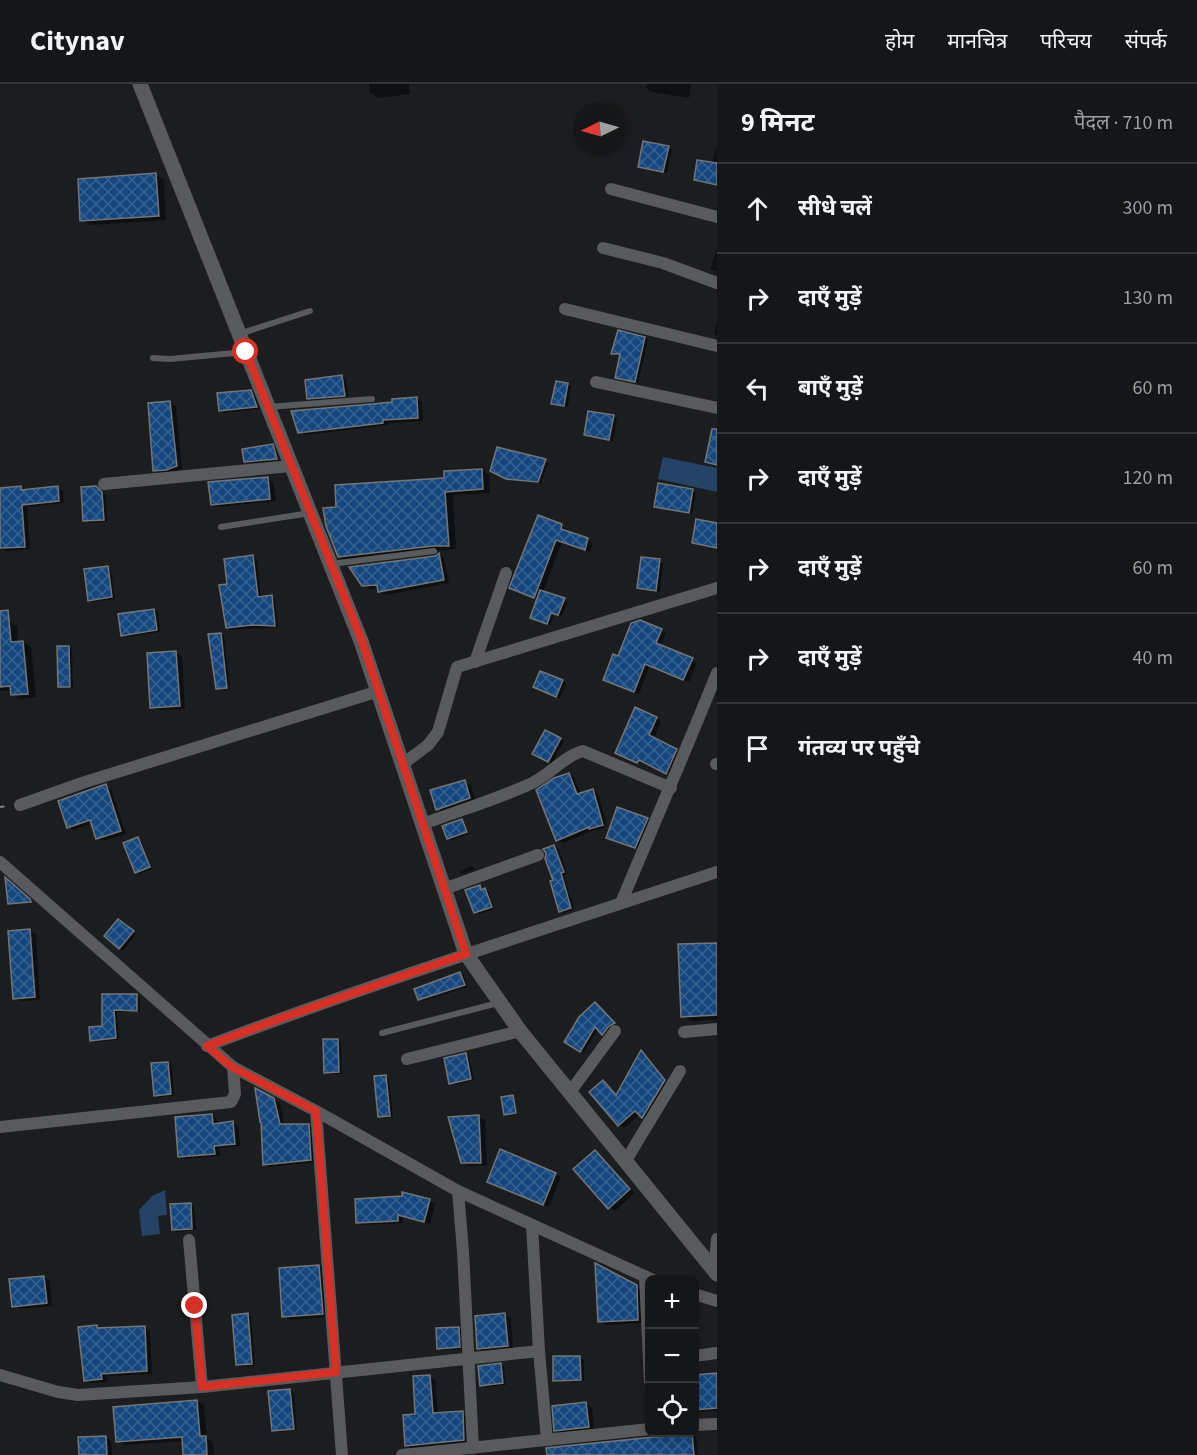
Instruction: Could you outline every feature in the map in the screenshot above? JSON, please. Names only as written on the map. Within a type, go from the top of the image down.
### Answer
[{"type":"street","points":[[140,84],[331,564],[379,691],[466,954],[520,1031],[715,1272]]},
{"type":"street","points":[[611,189],[717,217]]},
{"type":"street","points":[[603,248],[663,263],[717,283]]},
{"type":"street","points":[[565,309],[717,346]]},
{"type":"street","points":[[596,382],[717,408]]},
{"type":"street","points":[[104,484],[291,466]]},
{"type":"street","points":[[475,662],[506,573]]},
{"type":"street","points":[[403,764],[429,745],[438,732],[457,667],[717,588]]},
{"type":"street","points":[[621,903],[717,673]]},
{"type":"street","points":[[20,805],[96,778],[379,691]]},
{"type":"street","points":[[423,824],[528,786],[553,771],[576,753],[583,751],[670,788]]},
{"type":"street","points":[[444,889],[538,855]]},
{"type":"street","points":[[0,862],[232,1067],[316,1111],[458,1191],[645,1276]]},
{"type":"street","points":[[207,1046],[466,954],[717,872]]},
{"type":"street","points":[[684,1032],[717,1029]]},
{"type":"street","points":[[407,1059],[520,1031]]},
{"type":"street","points":[[570,1092],[615,1031]]},
{"type":"street","points":[[0,1127],[231,1102],[235,1094],[232,1067]]},
{"type":"street","points":[[625,1162],[680,1071]]},
{"type":"street","points":[[316,1111],[342,1455]]},
{"type":"street","points":[[458,1191],[470,1360],[473,1448]]},
{"type":"street","points":[[532,1225],[538,1351],[547,1440]]},
{"type":"street","points":[[715,1272],[717,1239]]},
{"type":"street","points":[[189,1240],[202,1387]]},
{"type":"street","points":[[699,1296],[717,1301]]},
{"type":"street","points":[[0,1375],[58,1392],[78,1395],[202,1387],[538,1351]]},
{"type":"street","points":[[699,1355],[717,1353]]},
{"type":"street","points":[[699,1425],[717,1424]]},
{"type":"street","points":[[402,1455],[645,1430]]},
{"type":"lane","points":[[239,334],[310,311]]},
{"type":"lane","points":[[153,358],[170,359],[246,352]]},
{"type":"lane","points":[[267,407],[372,399]]},
{"type":"lane","points":[[221,527],[310,513]]},
{"type":"lane","points":[[331,564],[434,551]]},
{"type":"lane","points":[[382,1033],[500,1002]]},
{"type":"shaded area","points":[[663,457],[717,468],[717,492],[658,479]]},
{"type":"shaded area","points":[[165,1190],[167,1215],[158,1216],[160,1234],[142,1236],[139,1210],[152,1196]]},
{"type":"building","points":[[643,141],[669,146],[663,172],[638,167]]},
{"type":"building","points":[[697,160],[717,163],[717,185],[694,180]]},
{"type":"building","points":[[156,173],[159,216],[80,221],[78,179]]},
{"type":"building","points":[[618,330],[645,337],[635,382],[615,378],[620,354],[611,354]]},
{"type":"building","points":[[342,375],[345,396],[307,399],[305,380]]},
{"type":"building","points":[[556,381],[568,383],[564,406],[551,404]]},
{"type":"building","points":[[251,390],[257,407],[219,411],[217,393]]},
{"type":"building","points":[[417,397],[418,418],[383,420],[383,423],[298,433],[291,411],[392,402],[392,399]]},
{"type":"building","points":[[170,401],[177,466],[153,471],[148,403]]},
{"type":"building","points":[[588,411],[614,415],[609,440],[584,435]]},
{"type":"building","points":[[712,429],[717,429],[717,465],[705,462]]},
{"type":"building","points":[[273,444],[277,459],[244,462],[242,449]]},
{"type":"building","points":[[497,447],[546,459],[538,482],[506,479],[490,471]]},
{"type":"building","points":[[482,469],[483,489],[445,492],[449,546],[338,557],[326,526],[323,508],[336,507],[335,485],[444,478],[444,471]]},
{"type":"building","points":[[268,477],[270,499],[211,505],[208,482]]},
{"type":"building","points":[[658,483],[693,489],[689,513],[654,507]]},
{"type":"building","points":[[21,486],[21,490],[58,486],[59,501],[22,505],[25,547],[0,548],[0,488]]},
{"type":"building","points":[[96,486],[102,492],[104,520],[83,521],[81,487]]},
{"type":"building","points":[[538,515],[562,524],[561,529],[588,538],[585,550],[556,540],[534,598],[509,588]]},
{"type":"building","points":[[696,519],[717,523],[717,548],[692,543]]},
{"type":"building","points":[[439,553],[444,580],[378,592],[377,585],[362,586],[349,567],[435,556]]},
{"type":"building","points":[[253,555],[258,597],[272,595],[275,626],[252,625],[226,628],[219,585],[227,584],[224,559]]},
{"type":"building","points":[[641,557],[660,559],[656,591],[637,588]]},
{"type":"building","points":[[108,566],[112,597],[88,601],[84,569]]},
{"type":"building","points":[[540,590],[565,598],[558,615],[551,613],[547,624],[530,618]]},
{"type":"building","points":[[154,609],[157,630],[121,636],[118,614]]},
{"type":"building","points":[[8,610],[11,642],[23,641],[28,694],[11,695],[10,686],[0,687],[0,611]]},
{"type":"building","points":[[640,620],[662,629],[656,643],[693,658],[683,680],[645,664],[634,692],[603,680],[613,654],[618,656],[631,623]]},
{"type":"building","points":[[221,633],[227,688],[216,689],[208,634]]},
{"type":"building","points":[[57,646],[69,646],[70,687],[58,687]]},
{"type":"building","points":[[176,651],[180,706],[150,708],[147,653]]},
{"type":"building","points":[[540,671],[563,680],[556,697],[533,687]]},
{"type":"building","points":[[635,707],[657,717],[649,735],[677,749],[666,774],[639,760],[637,763],[615,753]]},
{"type":"building","points":[[545,730],[561,738],[548,762],[532,754]]},
{"type":"building","points":[[569,773],[577,794],[593,789],[603,825],[589,829],[589,827],[556,841],[536,790],[554,778]]},
{"type":"building","points":[[465,780],[470,798],[436,810],[430,790]]},
{"type":"building","points":[[106,784],[121,831],[96,839],[90,820],[67,828],[58,801]]},
{"type":"building","points":[[617,807],[648,818],[635,848],[606,838]]},
{"type":"building","points":[[462,819],[467,832],[447,839],[442,826]]},
{"type":"building","points":[[138,837],[150,867],[135,873],[123,843]]},
{"type":"building","points":[[554,845],[564,872],[561,873],[571,908],[559,912],[550,881],[553,880],[543,849]]},
{"type":"building","points":[[5,877],[30,899],[31,902],[8,904]]},
{"type":"building","points":[[480,885],[481,890],[485,888],[492,907],[474,913],[465,890]]},
{"type":"building","points":[[118,919],[134,931],[119,949],[104,936]]},
{"type":"building","points":[[30,929],[35,997],[13,999],[8,931]]},
{"type":"building","points":[[717,943],[717,1015],[681,1017],[678,944]]},
{"type":"building","points":[[460,972],[465,985],[418,1000],[414,989]]},
{"type":"building","points":[[102,994],[137,994],[137,1011],[114,1010],[116,1038],[90,1041],[89,1027],[102,1026]]},
{"type":"building","points":[[595,1002],[615,1023],[609,1026],[602,1035],[595,1027],[580,1052],[564,1042],[579,1017]]},
{"type":"building","points":[[323,1039],[338,1039],[339,1072],[324,1073]]},
{"type":"building","points":[[641,1050],[665,1080],[642,1118],[635,1111],[618,1126],[589,1092],[603,1080],[616,1095]]},
{"type":"building","points":[[466,1053],[471,1079],[449,1084],[444,1058]]},
{"type":"building","points":[[168,1062],[171,1094],[154,1096],[151,1063]]},
{"type":"building","points":[[386,1075],[390,1116],[378,1117],[374,1076]]},
{"type":"building","points":[[255,1088],[274,1098],[280,1124],[309,1124],[311,1160],[263,1165],[261,1122]]},
{"type":"building","points":[[513,1095],[516,1113],[504,1115],[501,1097]]},
{"type":"building","points":[[212,1114],[213,1124],[233,1121],[235,1144],[214,1146],[215,1154],[178,1157],[175,1117]]},
{"type":"building","points":[[479,1115],[481,1163],[461,1163],[448,1117]]},
{"type":"building","points":[[500,1149],[556,1173],[543,1205],[487,1182]]},
{"type":"building","points":[[595,1150],[630,1189],[608,1209],[573,1169]]},
{"type":"building","points":[[402,1192],[430,1199],[424,1222],[398,1215],[398,1221],[356,1223],[355,1199],[402,1196]]},
{"type":"building","points":[[191,1203],[192,1229],[172,1230],[170,1204]]},
{"type":"building","points":[[595,1263],[637,1285],[638,1320],[598,1322]]},
{"type":"building","points":[[319,1265],[323,1314],[282,1317],[279,1268]]},
{"type":"building","points":[[44,1276],[47,1303],[12,1307],[9,1279]]},
{"type":"building","points":[[248,1313],[252,1364],[236,1365],[232,1315]]},
{"type":"building","points":[[505,1313],[508,1346],[477,1349],[475,1316]]},
{"type":"building","points":[[97,1325],[97,1328],[145,1326],[147,1371],[101,1374],[102,1379],[84,1381],[78,1327]]},
{"type":"building","points":[[459,1327],[460,1347],[437,1349],[436,1328]]},
{"type":"building","points":[[553,1356],[580,1356],[581,1380],[553,1381]]},
{"type":"building","points":[[501,1363],[503,1383],[480,1386],[478,1366]]},
{"type":"building","points":[[717,1373],[717,1408],[699,1410],[699,1375]]},
{"type":"building","points":[[430,1375],[433,1413],[463,1411],[464,1440],[405,1446],[403,1415],[415,1414],[413,1376]]},
{"type":"building","points":[[290,1389],[294,1429],[272,1431],[268,1391]]},
{"type":"building","points":[[197,1400],[200,1436],[206,1436],[207,1455],[183,1455],[182,1437],[116,1442],[113,1407]]},
{"type":"building","points":[[586,1402],[589,1427],[554,1431],[552,1406]]},
{"type":"building","points":[[106,1436],[107,1455],[79,1455],[78,1437]]},
{"type":"building","points":[[654,1437],[692,1437],[694,1455],[547,1455],[546,1448]]},
{"type":"route","points":[[195,1306],[202,1387],[336,1372],[316,1111],[232,1067],[207,1046],[466,954],[362,641],[246,352]]}]
